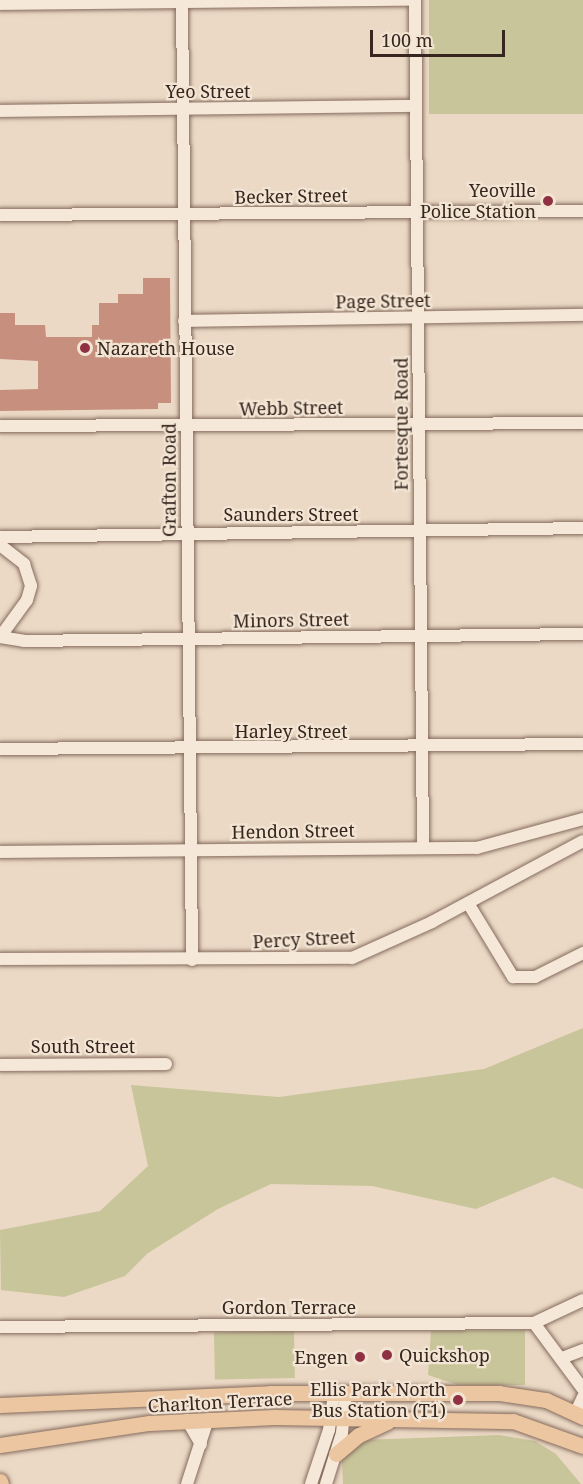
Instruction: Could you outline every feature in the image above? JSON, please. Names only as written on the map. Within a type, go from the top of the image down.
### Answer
[{"type":"main road","name":"Charlton Terrace","points":[[0,1405],[340,1393],[514,1394],[579,1415]]},
{"type":"main road","name":"Charlton Terrace","points":[[0,1445],[187,1420],[338,1418],[513,1421],[583,1446]]},
{"type":"main road","points":[[336,1454],[359,1435],[393,1420]]},
{"type":"street","points":[[0,4],[415,0]]},
{"type":"street","name":"Fortesque Road","points":[[415,0],[419,530],[424,747],[423,848]]},
{"type":"street","name":"Grafton Road","points":[[182,1],[192,960]]},
{"type":"street","name":"Yeo Street","points":[[0,111],[416,106]]},
{"type":"street","name":"Becker Street","points":[[0,215],[583,211]]},
{"type":"street","name":"Page Street","points":[[184,321],[583,315]]},
{"type":"street","name":"Webb Street","points":[[0,426],[187,427],[583,423]]},
{"type":"street","name":"Saunders Street","points":[[0,537],[187,532],[583,528]]},
{"type":"street","points":[[0,546],[19,567],[25,582],[0,630]]},
{"type":"street","points":[[0,546],[24,564],[31,586],[27,600],[0,637]]},
{"type":"street","name":"Minors Street","points":[[0,637],[24,641],[583,634]]},
{"type":"street","name":"Harley Street","points":[[0,749],[583,744]]},
{"type":"street","name":"Hendon Street","points":[[0,852],[488,846],[583,819]]},
{"type":"street","name":"Percy Street","points":[[0,959],[352,958],[468,903],[583,841]]},
{"type":"street","points":[[468,903],[513,977],[535,977],[583,952]]},
{"type":"street","name":"South Street","points":[[0,1065],[166,1064]]},
{"type":"street","points":[[583,1300],[534,1323],[583,1389]]},
{"type":"street","name":"Gordon Terrace","points":[[0,1328],[534,1323]]},
{"type":"street","points":[[562,1358],[583,1350]]},
{"type":"street","points":[[326,1484],[336,1454],[340,1393]]},
{"type":"street","points":[[579,1415],[583,1397]]},
{"type":"street","points":[[311,1484],[338,1418]]},
{"type":"street","points":[[187,1484],[208,1419]]},
{"type":"street","points":[[187,1420],[201,1444]]},
{"type":"shaded area","points":[[429,0],[583,0],[583,114],[429,114]]},
{"type":"shaded area","points":[[583,1028],[583,1189],[553,1177],[476,1209],[372,1186],[271,1184],[218,1209],[148,1253],[125,1276],[64,1297],[1,1290],[0,1230],[100,1211],[148,1166],[131,1085],[279,1097],[484,1069]]},
{"type":"shaded area","points":[[525,1330],[525,1385],[458,1385],[428,1375],[431,1331]]},
{"type":"shaded area","points":[[294,1331],[295,1378],[215,1379],[214,1332]]},
{"type":"shaded area","points":[[499,1435],[535,1441],[556,1454],[581,1484],[343,1484],[342,1460],[362,1440]]},
{"type":"building","name":"Nazareth House","points":[[143,278],[170,278],[171,403],[158,403],[158,409],[0,411],[0,390],[38,389],[38,361],[0,359],[0,313],[15,313],[15,325],[45,325],[46,337],[92,337],[92,325],[99,325],[99,303],[118,303],[118,294],[143,294]]},
{"type":"place","name":"Yeoville Police Station","points":[[548,201]]},
{"type":"place","name":"Nazareth House","points":[[85,348]]},
{"type":"place","name":"Quickshop","points":[[387,1355]]},
{"type":"place","name":"Engen","points":[[360,1357]]},
{"type":"place","name":"Ellis Park North Bus Station (T1)","points":[[458,1400]]}]
